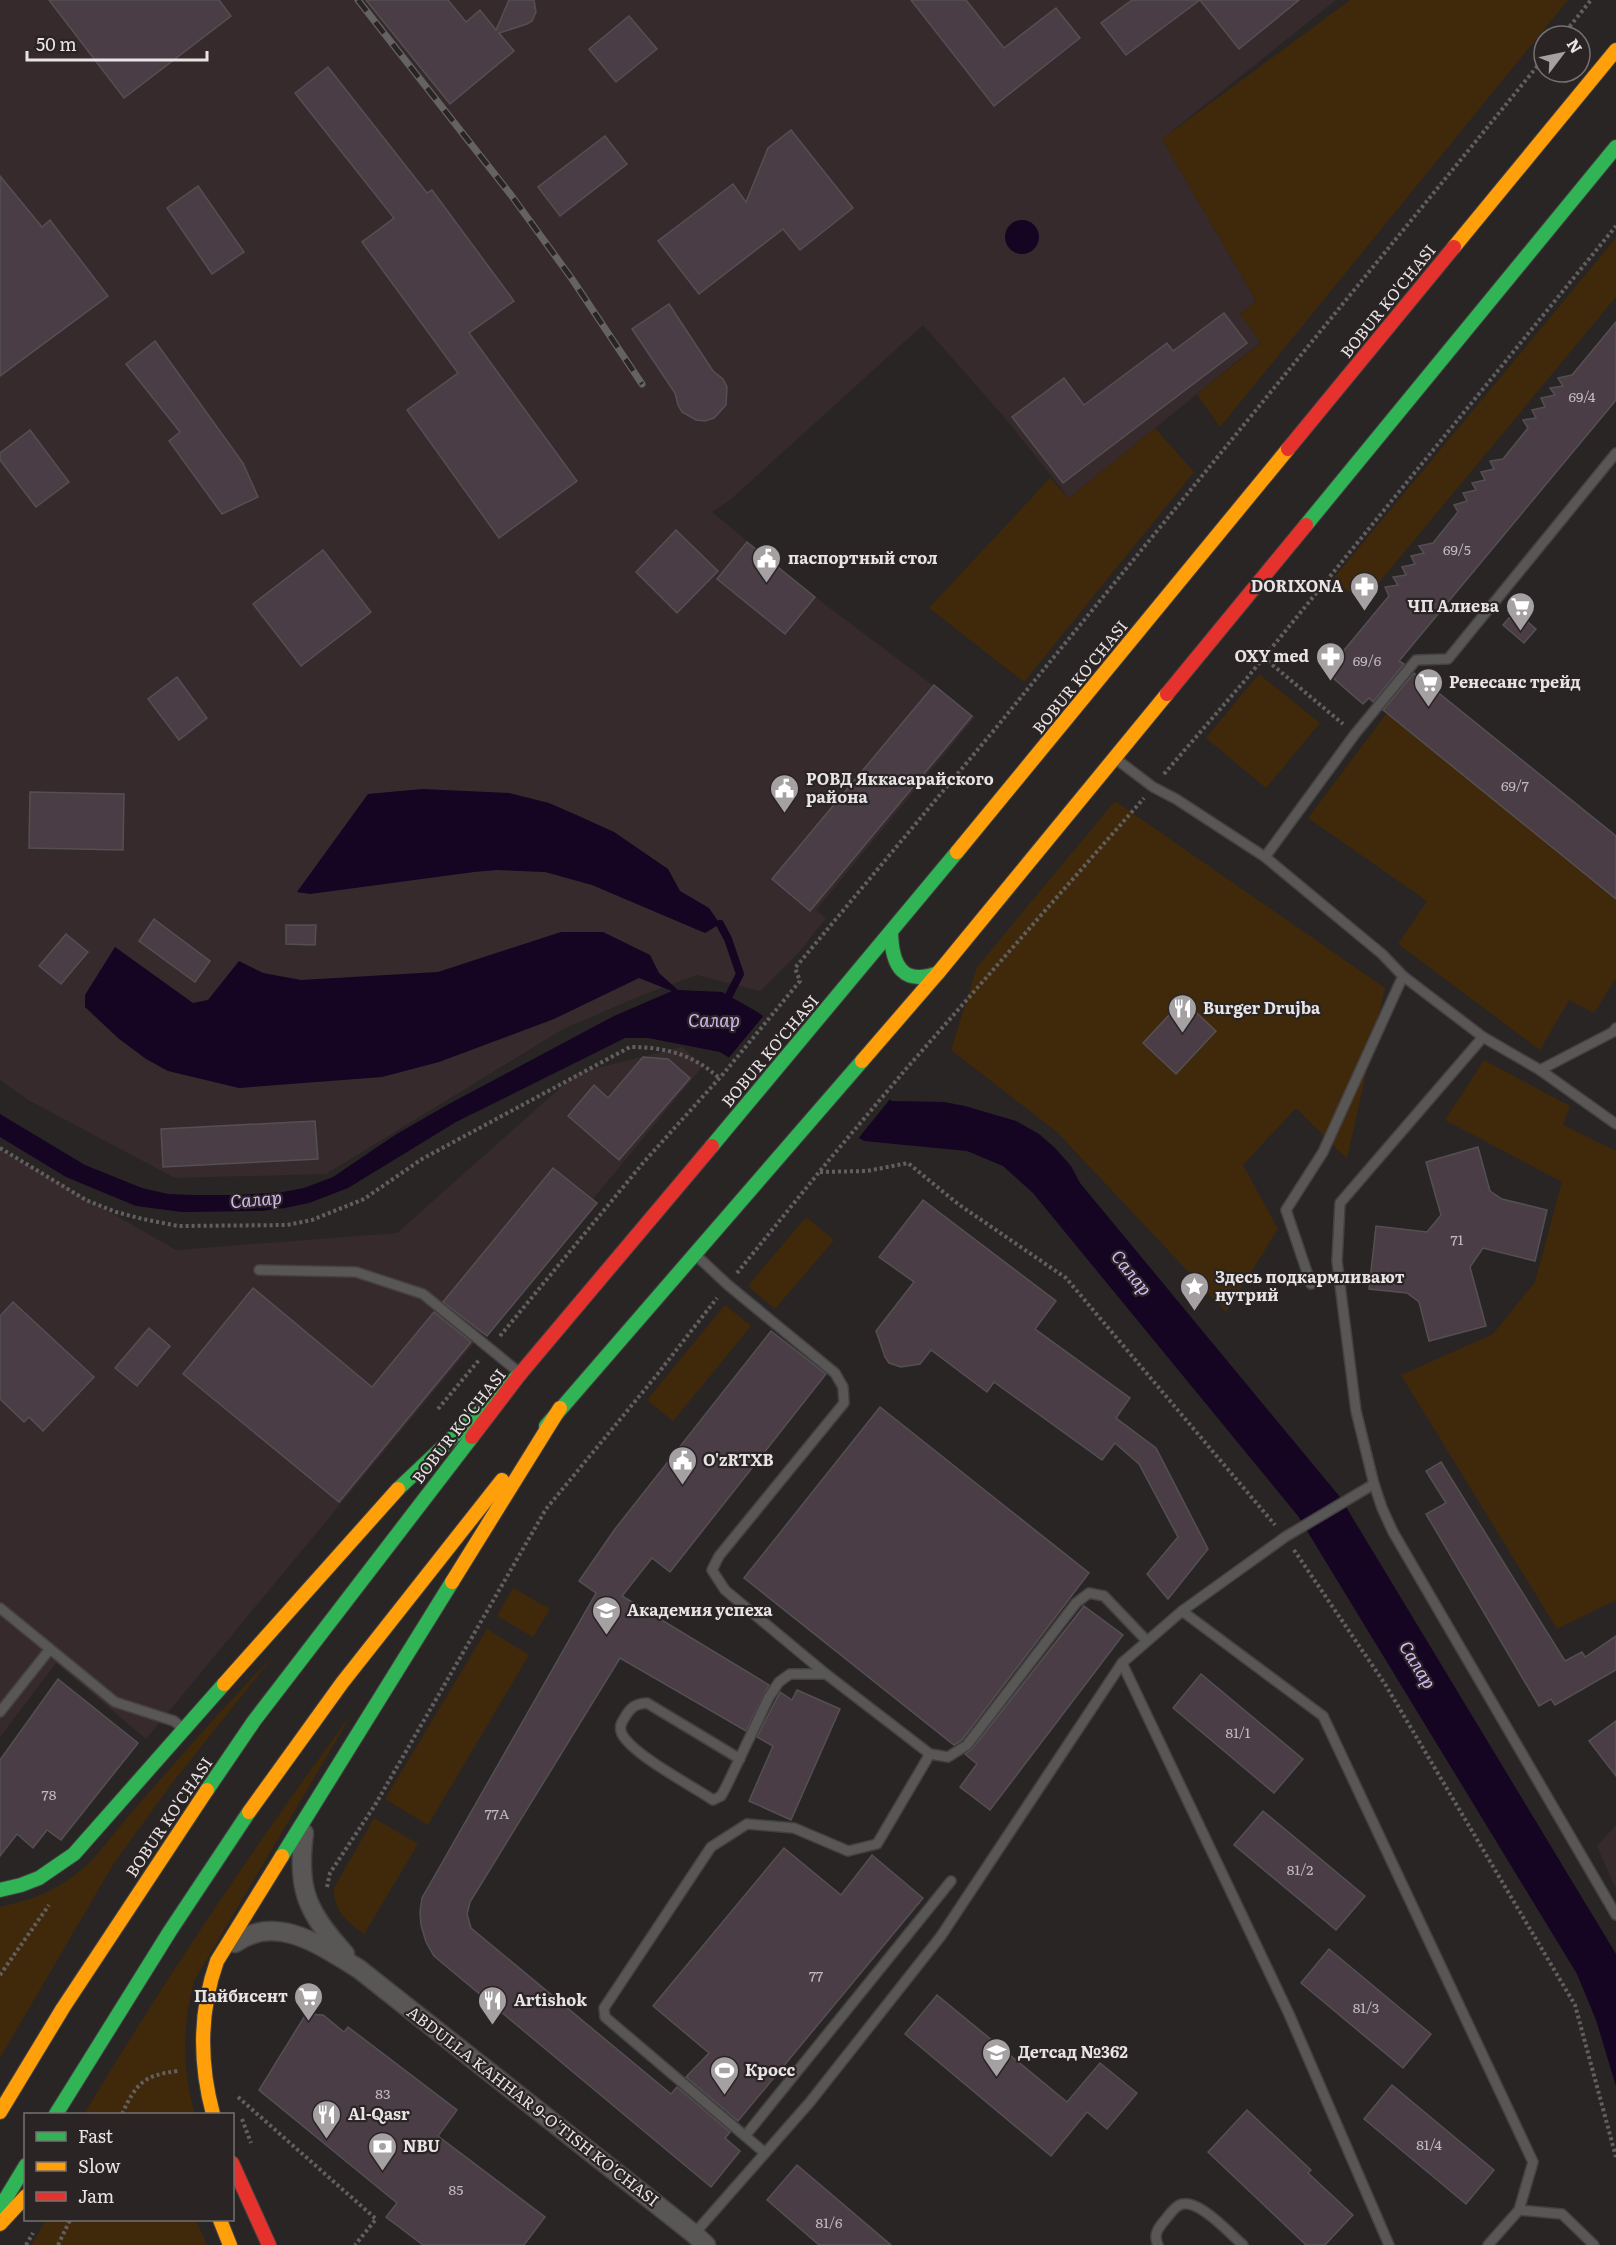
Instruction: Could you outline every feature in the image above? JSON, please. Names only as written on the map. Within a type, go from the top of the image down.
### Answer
[{"type":"main road","name":"BOBUR KO'CHASI","points":[[0,2112],[63,2008],[254,1721],[520,1374],[891,933],[1616,50]]},
{"type":"main road","points":[[57,2113],[201,1883],[291,1752],[392,1616],[560,1408],[938,973],[1616,147]]},
{"type":"main road","points":[[891,933],[892,953],[901,972],[910,977],[919,978],[930,977],[938,973]]},
{"type":"main road","points":[[0,1890],[32,1882],[51,1872],[83,1844],[389,1497],[520,1374]]},
{"type":"main road","points":[[213,2113],[203,2068],[201,2038],[208,1984],[217,1960],[560,1408]]},
{"type":"main road","points":[[234,2167],[269,2245]]},
{"type":"main road","points":[[0,2208],[24,2168]]},
{"type":"main road","points":[[0,2224],[24,2198]]},
{"type":"main road","points":[[220,2221],[230,2245]]},
{"type":"street","name":"ABDULLA KAHHAR 9-O'TISH KO'CHASI","points":[[308,1812],[302,1854],[302,1876],[308,1899],[316,1920],[358,1969]]},
{"type":"street","name":"ABDULLA KAHHAR 9-O'TISH KO'CHASI","points":[[217,1960],[231,1945],[248,1934],[267,1929],[278,1930],[315,1944],[358,1969],[700,2239]]},
{"type":"lane","points":[[1265,857],[1355,734],[1416,660],[1448,659],[1614,459]]},
{"type":"lane","points":[[1114,758],[1153,787],[1176,799],[1265,857],[1382,954],[1403,976],[1483,1037],[1540,1071],[1616,1124]]},
{"type":"lane","points":[[1311,1284],[1286,1210],[1323,1152],[1403,976]]},
{"type":"lane","points":[[1540,1071],[1615,1031]]},
{"type":"lane","points":[[1483,1037],[1340,1203],[1337,1261],[1356,1411],[1374,1484],[1393,1532],[1616,1915]]},
{"type":"lane","points":[[694,1254],[835,1373],[843,1387],[844,1403],[719,1556],[712,1570],[724,1590],[826,1674],[930,1754],[948,1757],[968,1745],[1076,1603],[1089,1593],[1104,1596],[1147,1641]]},
{"type":"lane","points":[[259,1270],[356,1272],[423,1294],[488,1350],[520,1374]]},
{"type":"lane","points":[[700,2239],[765,2153],[810,2102],[941,1936],[1122,1663],[1182,1611],[1285,1537],[1374,1484]]},
{"type":"lane","points":[[0,1608],[115,1702],[174,1721],[184,1730]]},
{"type":"lane","points":[[1182,1611],[1323,1716],[1533,2162],[1520,2210],[1488,2245]]},
{"type":"lane","points":[[0,1712],[50,1649]]},
{"type":"lane","points":[[1122,1663],[1289,2014],[1389,2245]]},
{"type":"lane","points":[[740,1759],[647,1703],[630,1708],[620,1724],[621,1732],[631,1747],[713,1800],[721,1796],[740,1759],[769,1697],[779,1682],[790,1674],[826,1674]]},
{"type":"lane","points":[[765,2153],[605,2017],[604,2008],[711,1847],[747,1824],[794,1828],[848,1851],[877,1844],[930,1754]]},
{"type":"lane","points":[[745,2136],[951,1881]]},
{"type":"lane","points":[[1158,2245],[1156,2233],[1160,2226],[1177,2206],[1184,2203],[1202,2208],[1243,2245]]},
{"type":"lane","points":[[1520,2210],[1562,2214],[1594,2245]]},
{"type":"path","points":[[1572,24],[1591,0]]},
{"type":"path","points":[[488,1350],[800,981],[795,968],[1017,704],[1532,73]]},
{"type":"path","points":[[327,1894],[330,1874],[381,1795],[546,1509],[829,1160],[1263,657],[1616,226]]},
{"type":"path","points":[[1263,657],[1355,734]]},
{"type":"path","points":[[0,1148],[86,1200],[143,1220],[178,1226],[287,1225],[312,1220],[364,1199],[422,1159],[630,1047],[654,1047],[686,1055],[707,1067],[719,1078]]},
{"type":"path","points":[[819,1172],[867,1170],[908,1163],[958,1204],[1066,1278],[1285,1537],[1385,1684],[1575,2005],[1616,2157]]},
{"type":"path","points":[[0,1975],[61,1888],[51,1872]]},
{"type":"path","points":[[123,2113],[134,2091],[144,2080],[157,2074],[203,2068]]},
{"type":"path","points":[[233,2092],[376,2219],[355,2245]]},
{"type":"path","points":[[58,2245],[70,2221]]},
{"type":"shaded area","points":[[0,0],[1336,0],[1162,139],[1256,301],[1240,314],[1261,342],[1069,498],[1005,418],[923,325],[730,500],[712,512],[815,597],[975,717],[816,910],[826,918],[800,951],[760,991],[697,975],[645,994],[563,1029],[326,1174],[175,1178],[30,1101],[0,1080]]},
{"type":"shaded area","points":[[1350,0],[1568,0],[1548,24],[1532,24],[1532,44],[1220,427],[1197,394],[1261,343],[1240,314],[1256,301],[1162,139]]},
{"type":"shaded area","points":[[1616,238],[1616,297],[1362,603],[1333,579]]},
{"type":"shaded area","points":[[1155,428],[1194,472],[1024,682],[929,608],[1050,478],[1069,498]]},
{"type":"shaded area","points":[[1259,674],[1320,723],[1266,788],[1206,738]]},
{"type":"shaded area","points":[[1387,713],[1616,899],[1616,978],[1594,1013],[1569,1000],[1540,1050],[1398,944],[1427,901],[1308,818]]},
{"type":"shaded area","points":[[1115,801],[1385,988],[1347,1159],[1296,1108],[1243,1165],[1278,1229],[1226,1312],[1057,1132],[951,1050],[977,967]]},
{"type":"shaded area","points":[[682,1047],[703,1066],[146,1739],[56,1663],[0,1737],[0,1149],[176,1250],[397,1233],[577,1073]]},
{"type":"shaded area","points":[[1484,1060],[1570,1106],[1563,1125],[1616,1151],[1616,1600],[1557,1629],[1401,1375],[1493,1334],[1535,1282],[1562,1182],[1445,1120]]},
{"type":"shaded area","points":[[806,1217],[834,1240],[775,1309],[748,1286]]},
{"type":"shaded area","points":[[725,1305],[751,1326],[673,1421],[647,1400]]},
{"type":"shaded area","points":[[513,1588],[550,1609],[533,1637],[497,1616]]},
{"type":"shaded area","points":[[487,1629],[529,1655],[428,1825],[385,1799]]},
{"type":"shaded area","points":[[274,1655],[170,1786],[114,1863],[0,2058],[0,1907],[49,1891],[67,1881],[83,1868],[202,1732]]},
{"type":"shaded area","points":[[353,1712],[194,1981],[187,2015],[185,2048],[188,2081],[195,2113],[85,2113],[148,2011],[282,1810]]},
{"type":"shaded area","points":[[374,1818],[418,1844],[364,1934],[342,1915],[336,1903],[334,1888]]},
{"type":"shaded area","points":[[1616,1825],[1616,1889],[1597,1846]]},
{"type":"shaded area","points":[[45,2221],[196,2221],[207,2245],[31,2245]]},
{"type":"water","points":[[1022,220],[1034,225],[1039,237],[1034,249],[1022,254],[1010,249],[1005,237],[1010,225]]},
{"type":"water","points":[[422,789],[509,793],[549,803],[581,817],[614,832],[668,869],[680,891],[709,908],[720,924],[705,933],[592,885],[545,872],[497,870],[310,894],[297,892],[368,794]]},
{"type":"water","name":"Салар","points":[[561,932],[603,932],[650,955],[659,973],[678,990],[722,992],[754,1010],[892,1101],[944,1102],[965,1106],[1016,1121],[1039,1134],[1055,1148],[1071,1166],[1080,1183],[1340,1497],[1616,1954],[1616,2086],[1596,2020],[1577,1974],[1298,1516],[1033,1193],[1003,1166],[967,1151],[864,1141],[720,1052],[648,1038],[625,1038],[456,1122],[348,1188],[309,1203],[285,1208],[261,1211],[182,1212],[136,1206],[66,1177],[0,1137],[0,1114],[85,1165],[142,1188],[168,1194],[237,1195],[304,1188],[333,1177],[395,1135],[447,1105],[614,1016],[672,991],[639,978],[554,1019],[439,1062],[382,1077],[239,1088],[168,1071],[146,1059],[118,1038],[85,1007],[85,995],[115,947],[193,1003],[208,1000],[239,961],[263,973],[301,980],[438,972]]},
{"type":"pier","points":[[765,1014],[891,1098],[857,1140],[727,1060]]},
{"type":"building","points":[[49,0],[219,0],[231,16],[124,98]]},
{"type":"building","points":[[366,0],[448,0],[466,22],[480,10],[496,30],[509,0],[534,0],[536,12],[532,21],[527,24],[499,33],[514,51],[450,104]]},
{"type":"building","points":[[911,0],[966,0],[1004,48],[1056,8],[1080,38],[994,106]]},
{"type":"building","points":[[1132,0],[1200,0],[1126,55],[1101,23]]},
{"type":"building","points":[[1200,0],[1299,0],[1239,49]]},
{"type":"building","points":[[629,16],[657,49],[616,82],[589,49]]},
{"type":"building","points":[[328,67],[427,193],[432,190],[514,301],[469,333],[577,481],[499,538],[407,410],[458,373],[362,242],[394,218],[295,93]]},
{"type":"building","points":[[791,130],[853,208],[800,250],[783,229],[699,294],[658,241],[733,184],[746,202],[768,148]]},
{"type":"building","points":[[605,136],[627,164],[560,216],[538,187]]},
{"type":"building","points":[[0,176],[42,227],[50,220],[108,296],[0,376]]},
{"type":"building","points":[[198,186],[244,252],[212,274],[167,208]]},
{"type":"building","points":[[669,304],[713,371],[723,379],[727,387],[726,405],[714,418],[705,421],[696,420],[682,412],[675,393],[632,329]]},
{"type":"building","points":[[1224,313],[1247,343],[1063,483],[1012,417],[1064,378],[1084,405],[1167,343],[1173,351]]},
{"type":"building","points":[[1616,322],[1616,400],[1399,661],[1404,664],[1373,702],[1369,698],[1363,704],[1326,672],[1389,596],[1385,587],[1398,585],[1393,577],[1406,575],[1402,567],[1415,564],[1411,556],[1424,553],[1419,546],[1433,543],[1458,512],[1454,505],[1467,501],[1463,493],[1476,490],[1472,483],[1485,480],[1481,472],[1494,469],[1490,461],[1503,459],[1528,428],[1523,420],[1536,418],[1532,410],[1545,407],[1541,398],[1555,395],[1550,388],[1563,386],[1558,378],[1572,375]]},
{"type":"building","points":[[155,341],[243,463],[258,497],[222,514],[169,441],[180,432],[126,364]]},
{"type":"building","points":[[30,430],[69,482],[36,507],[0,460],[0,453]]},
{"type":"building","points":[[676,530],[718,571],[677,613],[636,572]]},
{"type":"building","points":[[747,542],[815,597],[785,634],[717,579]]},
{"type":"building","points":[[323,550],[371,612],[301,666],[253,604]]},
{"type":"building","points":[[1515,611],[1536,629],[1524,643],[1503,625]]},
{"type":"building","points":[[1414,673],[1616,836],[1616,899],[1383,710]]},
{"type":"building","points":[[177,677],[207,718],[179,740],[148,699]]},
{"type":"building","points":[[934,685],[972,716],[810,911],[772,879]]},
{"type":"building","points":[[30,792],[124,794],[123,850],[29,848]]},
{"type":"building","points":[[154,919],[210,961],[195,982],[139,941]]},
{"type":"building","points":[[286,925],[316,925],[315,945],[286,944]]},
{"type":"building","points":[[66,934],[88,952],[61,984],[39,966]]},
{"type":"building","points":[[1183,1000],[1216,1031],[1176,1074],[1143,1043]]},
{"type":"building","points":[[643,1057],[668,1059],[690,1078],[619,1160],[568,1116],[594,1085],[608,1098]]},
{"type":"building","points":[[315,1121],[318,1159],[163,1167],[161,1129]]},
{"type":"building","points":[[1478,1147],[1490,1191],[1502,1199],[1547,1210],[1535,1261],[1483,1248],[1470,1267],[1486,1326],[1429,1341],[1419,1302],[1407,1293],[1369,1289],[1376,1226],[1427,1232],[1441,1215],[1426,1162]]},
{"type":"building","points":[[553,1168],[597,1203],[487,1336],[443,1302]]},
{"type":"building","points":[[923,1200],[1056,1301],[1035,1329],[1130,1398],[1116,1418],[1156,1448],[1208,1549],[1168,1599],[1147,1574],[1178,1537],[1139,1464],[1115,1443],[1102,1460],[994,1382],[987,1392],[931,1350],[920,1364],[901,1367],[889,1363],[885,1357],[876,1331],[914,1282],[879,1257]]},
{"type":"building","points":[[253,1288],[372,1387],[434,1312],[471,1342],[339,1502],[183,1374]]},
{"type":"building","points":[[13,1302],[94,1377],[43,1431],[29,1417],[24,1422],[0,1399],[0,1316]]},
{"type":"building","points":[[149,1328],[170,1346],[137,1386],[115,1368]]},
{"type":"building","points":[[771,1331],[826,1374],[670,1572],[652,1558],[622,1596],[769,1685],[746,1731],[620,1658],[470,1902],[467,1914],[471,1928],[671,2094],[677,2087],[730,2132],[725,2138],[740,2151],[711,2187],[434,1956],[426,1942],[420,1912],[422,1898],[596,1593],[579,1581],[615,1529]]},
{"type":"building","points":[[880,1407],[1089,1573],[962,1740],[954,1745],[744,1578]]},
{"type":"building","points":[[1441,1462],[1565,1661],[1582,1652],[1585,1657],[1616,1636],[1616,1670],[1555,1705],[1551,1699],[1539,1706],[1426,1514],[1446,1503],[1426,1471]]},
{"type":"building","points":[[1084,1606],[1123,1635],[990,1810],[960,1787],[977,1764],[965,1754],[972,1749]]},
{"type":"building","points":[[1201,1674],[1303,1759],[1274,1793],[1173,1708]]},
{"type":"building","points":[[58,1679],[138,1743],[61,1840],[47,1830],[33,1848],[17,1834],[0,1856],[0,1760]]},
{"type":"building","points":[[797,1690],[840,1709],[791,1820],[749,1801],[773,1746],[757,1737],[780,1692],[792,1700]]},
{"type":"building","points":[[1616,1721],[1616,1776],[1589,1741]]},
{"type":"building","points":[[1263,1811],[1365,1896],[1336,1930],[1234,1845]]},
{"type":"building","points":[[784,1848],[841,1895],[872,1855],[923,1898],[738,2121],[686,2077],[709,2053],[653,2006]]},
{"type":"building","points":[[1329,1949],[1431,2034],[1403,2068],[1301,1983]]},
{"type":"building","name":"Детсад №362","points":[[937,1995],[1067,2102],[1100,2063],[1137,2093],[1107,2129],[1087,2112],[1051,2156],[905,2034]]},
{"type":"building","points":[[306,2014],[323,2015],[344,2032],[348,2027],[457,2110],[438,2136],[545,2217],[524,2245],[423,2245],[386,2217],[397,2203],[259,2090]]},
{"type":"building","points":[[1392,2085],[1494,2170],[1466,2204],[1364,2119]]},
{"type":"building","points":[[1247,2110],[1311,2170],[1308,2173],[1353,2215],[1325,2245],[1306,2245],[1208,2152]]},
{"type":"building","points":[[797,2165],[891,2245],[819,2245],[767,2200]]},
{"type":"waterway","points":[[720,924],[728,939],[740,974],[724,1005]]},
{"type":"railway","points":[[358,0],[511,195],[572,279],[642,384]]},
{"type":"traffic: fast","points":[[1306,525],[1616,147]]},
{"type":"traffic: fast","points":[[712,1146],[957,852]]},
{"type":"traffic: fast","points":[[891,933],[894,955],[902,970],[916,977],[938,973]]},
{"type":"traffic: fast","points":[[546,1426],[862,1061]]},
{"type":"traffic: fast","points":[[398,1489],[520,1374]]},
{"type":"traffic: fast","points":[[207,1790],[254,1721],[472,1437]]},
{"type":"traffic: fast","points":[[282,1856],[452,1582]]},
{"type":"traffic: fast","points":[[0,1890],[39,1878],[74,1854],[224,1684]]},
{"type":"traffic: fast","points":[[57,2113],[170,1931],[249,1812]]},
{"type":"traffic: fast","points":[[0,2208],[24,2168]]},
{"type":"traffic: slow","points":[[1454,247],[1616,50]]},
{"type":"traffic: slow","points":[[957,852],[1288,449]]},
{"type":"traffic: slow","points":[[862,1061],[938,973],[1167,694]]},
{"type":"traffic: slow","points":[[452,1582],[560,1408]]},
{"type":"traffic: slow","points":[[249,1812],[342,1683],[502,1480]]},
{"type":"traffic: slow","points":[[224,1684],[398,1489]]},
{"type":"traffic: slow","points":[[0,2112],[63,2008],[207,1790]]},
{"type":"traffic: slow","points":[[213,2113],[203,2056],[204,2018],[211,1980],[217,1961],[282,1856]]},
{"type":"traffic: slow","points":[[0,2224],[24,2198]]},
{"type":"traffic: slow","points":[[220,2221],[230,2245]]},
{"type":"traffic: jam","points":[[1288,449],[1454,247]]},
{"type":"traffic: jam","points":[[1167,694],[1306,525]]},
{"type":"traffic: jam","points":[[472,1437],[520,1374],[712,1146]]},
{"type":"traffic: jam","points":[[234,2167],[269,2245]]},
{"type":"place","name":"паспортный стол","points":[[767,584]]},
{"type":"place","name":"DORIXONA","points":[[1364,612]]},
{"type":"place","name":"ЧП Алиева","points":[[1520,632]]},
{"type":"place","name":"OXY med","points":[[1330,682]]},
{"type":"place","name":"Ренесанс трейд","points":[[1428,708]]},
{"type":"place","name":"РОВД Яккасарайского района","points":[[785,814]]},
{"type":"place","name":"Burger Drujba","points":[[1182,1034]]},
{"type":"place","name":"Здесь подкармливают нутрий","points":[[1194,1312]]},
{"type":"place","name":"O'zRTXB","points":[[682,1486]]},
{"type":"place","name":"Академия успеха","points":[[606,1636]]},
{"type":"place","name":"Пайбисент","points":[[309,2022]]},
{"type":"place","name":"Artishok","points":[[493,2026]]},
{"type":"place","name":"Детсад №362","points":[[997,2078]]},
{"type":"place","name":"Кросс","points":[[724,2096]]},
{"type":"place","name":"Al-Qasr","points":[[327,2140]]},
{"type":"place","name":"NBU","points":[[382,2172]]}]
